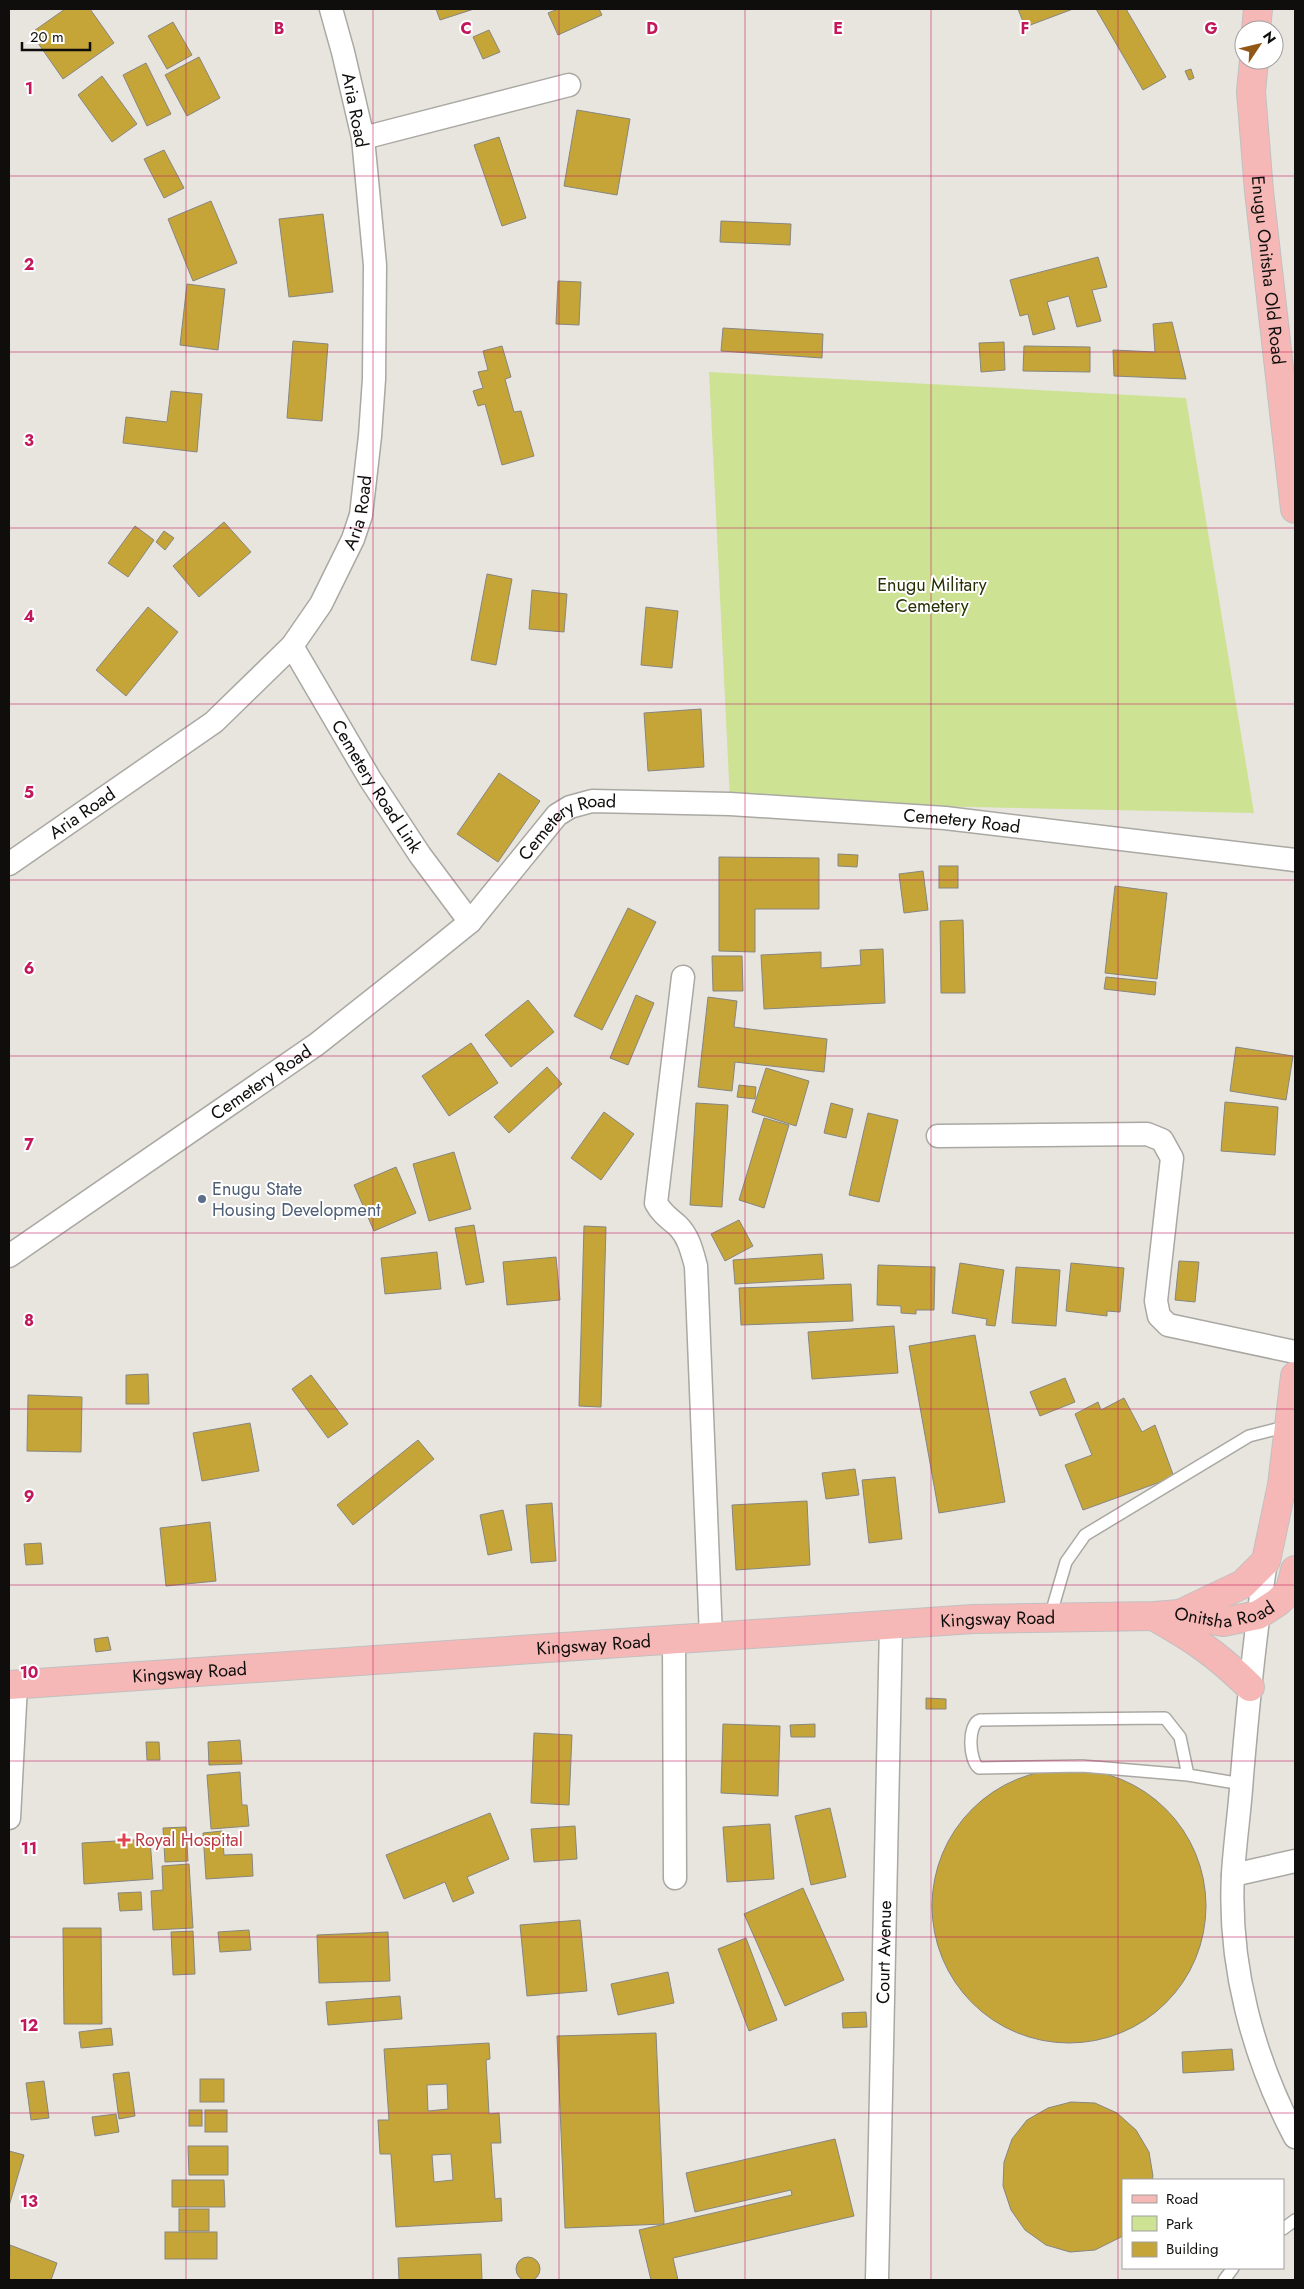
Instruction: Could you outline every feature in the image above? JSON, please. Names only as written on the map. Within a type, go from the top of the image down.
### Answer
[{"type":"main road","name":"Enugu Onitsha Old Road","points":[[1253,70],[1251,92],[1259,191],[1295,509]]},
{"type":"main road","points":[[1266,1561],[1282,1485],[1295,1376]]},
{"type":"main road","name":"Onitsha Road","points":[[1167,1615],[1243,1584],[1266,1561]]},
{"type":"main road","name":"Onitsha Road","points":[[1167,1615],[1223,1622],[1258,1615],[1278,1602],[1290,1590],[1295,1570]]},
{"type":"main road","name":"Kingsway Road","points":[[12,1685],[891,1625],[1050,1617],[1167,1615]]},
{"type":"main road","points":[[1167,1615],[1187,1635],[1220,1657],[1250,1687]]},
{"type":"street","name":"Aria Road","points":[[9,864],[214,722],[292,646],[321,604],[353,539],[361,515],[374,379],[375,274],[363,138],[331,9]]},
{"type":"street","points":[[363,138],[569,84]]},
{"type":"street","name":"Cemetery Road Link","points":[[292,646],[370,779],[420,856],[470,922]]},
{"type":"street","name":"Cemetery Road","points":[[9,1256],[317,1044],[470,922],[557,815],[570,807],[592,801],[701,803],[945,818],[1295,860]]},
{"type":"street","points":[[683,977],[656,1203],[663,1216],[679,1227],[690,1244],[696,1266],[711,1637]]},
{"type":"street","points":[[938,1136],[1146,1134],[1162,1140],[1172,1158],[1156,1301],[1159,1316],[1168,1325],[1295,1352]]},
{"type":"street","points":[[1266,1561],[1250,1687],[1233,1875],[1237,1950],[1247,2013],[1255,2045],[1295,2137]]},
{"type":"street","name":"Court Avenue","points":[[877,2280],[891,1625]]},
{"type":"street","points":[[674,1640],[674,1878]]},
{"type":"street","points":[[9,1818],[12,1685]]},
{"type":"street","points":[[1233,1875],[1295,1862]]},
{"type":"lane","points":[[1050,1617],[1066,1562],[1085,1535],[1249,1436],[1290,1426]]},
{"type":"lane","points":[[1188,1774],[1180,1737],[1165,1718],[980,1720],[975,1722],[972,1727],[972,1760],[979,1768],[1082,1766],[1188,1774],[1242,1784]]},
{"type":"lane","points":[[1284,2228],[1295,2220]]},
{"type":"lane","points":[[1224,2280],[1232,2269]]},
{"type":"green space","name":"Enugu Military Cemetery","points":[[709,372],[1186,398],[1254,813],[730,802]]},
{"type":"building","points":[[65,9],[90,9],[114,43],[63,79],[31,33]]},
{"type":"building","points":[[436,9],[474,9],[440,20]]},
{"type":"building","points":[[558,9],[599,9],[602,15],[558,35],[548,13]]},
{"type":"building","points":[[1018,9],[1073,9],[1025,27]]},
{"type":"building","points":[[1096,9],[1126,9],[1166,77],[1143,90]]},
{"type":"building","points":[[173,22],[192,55],[167,69],[148,36]]},
{"type":"building","points":[[489,30],[500,52],[483,59],[473,37]]},
{"type":"building","points":[[199,57],[220,98],[187,116],[165,75]]},
{"type":"building","points":[[146,63],[171,114],[147,126],[123,75]]},
{"type":"building","points":[[1191,69],[1194,78],[1189,80],[1185,71]]},
{"type":"building","points":[[102,76],[137,124],[112,142],[78,95]]},
{"type":"building","points":[[577,110],[630,119],[617,195],[564,186]]},
{"type":"building","points":[[499,137],[526,218],[502,226],[474,145]]},
{"type":"building","points":[[164,150],[184,188],[164,198],[144,159]]},
{"type":"building","points":[[211,201],[237,263],[193,281],[168,219]]},
{"type":"building","points":[[323,214],[333,292],[289,297],[279,219]]},
{"type":"building","points":[[721,221],[791,224],[790,245],[720,242]]},
{"type":"building","points":[[1098,257],[1107,287],[1092,290],[1101,321],[1077,327],[1069,296],[1047,302],[1055,329],[1033,335],[1028,314],[1020,316],[1010,280]]},
{"type":"building","points":[[558,281],[581,282],[579,325],[556,324]]},
{"type":"building","points":[[187,284],[225,289],[218,350],[180,345]]},
{"type":"building","points":[[1172,322],[1186,379],[1114,376],[1113,350],[1155,352],[1153,324]]},
{"type":"building","points":[[723,328],[823,334],[822,358],[721,351]]},
{"type":"building","points":[[293,341],[328,344],[322,421],[287,418]]},
{"type":"building","points":[[1004,342],[1005,370],[981,372],[979,343]]},
{"type":"building","points":[[502,346],[511,377],[505,379],[514,412],[521,411],[534,456],[502,465],[485,404],[478,406],[473,391],[483,388],[478,372],[488,370],[483,351]]},
{"type":"building","points":[[1024,346],[1090,347],[1090,372],[1023,371]]},
{"type":"building","points":[[171,391],[202,394],[197,452],[123,443],[126,417],[167,422]]},
{"type":"building","points":[[224,522],[251,552],[199,597],[173,566]]},
{"type":"building","points":[[135,526],[154,540],[128,577],[108,563]]},
{"type":"building","points":[[164,531],[174,538],[165,550],[156,542]]},
{"type":"building","points":[[487,574],[512,579],[496,665],[471,660]]},
{"type":"building","points":[[532,590],[567,594],[564,632],[529,629]]},
{"type":"building","points":[[148,607],[178,632],[126,696],[96,670]]},
{"type":"building","points":[[646,607],[678,611],[672,668],[641,665]]},
{"type":"building","points":[[701,709],[704,767],[648,771],[644,713]]},
{"type":"building","points":[[499,773],[540,801],[498,862],[457,834]]},
{"type":"building","points":[[838,854],[858,855],[857,867],[838,866]]},
{"type":"building","points":[[719,857],[819,858],[819,909],[755,909],[755,952],[719,951]]},
{"type":"building","points":[[939,866],[958,866],[958,888],[939,888]]},
{"type":"building","points":[[923,871],[928,910],[904,913],[899,874]]},
{"type":"building","points":[[1115,886],[1167,893],[1157,979],[1105,973]]},
{"type":"building","points":[[628,908],[656,922],[602,1030],[574,1016]]},
{"type":"building","points":[[963,920],[965,993],[941,993],[940,921]]},
{"type":"building","points":[[883,949],[885,1003],[764,1009],[761,955],[821,952],[821,968],[861,965],[860,950]]},
{"type":"building","points":[[712,956],[742,956],[743,991],[713,991]]},
{"type":"building","points":[[1106,977],[1156,982],[1155,995],[1104,989]]},
{"type":"building","points":[[636,995],[654,1003],[628,1065],[610,1058]]},
{"type":"building","points":[[708,997],[737,1001],[734,1027],[827,1039],[824,1072],[735,1062],[732,1091],[698,1087]]},
{"type":"building","points":[[528,1000],[554,1032],[511,1067],[485,1035]]},
{"type":"building","points":[[471,1043],[498,1083],[449,1116],[422,1076]]},
{"type":"building","points":[[1236,1047],[1293,1056],[1286,1100],[1230,1091]]},
{"type":"building","points":[[547,1067],[562,1084],[509,1133],[494,1117]]},
{"type":"building","points":[[766,1068],[809,1081],[796,1126],[752,1112]]},
{"type":"building","points":[[739,1085],[756,1087],[755,1099],[737,1097]]},
{"type":"building","points":[[1225,1102],[1278,1107],[1275,1155],[1221,1151]]},
{"type":"building","points":[[696,1103],[728,1105],[722,1207],[690,1205]]},
{"type":"building","points":[[831,1103],[853,1109],[846,1138],[824,1133]]},
{"type":"building","points":[[604,1112],[634,1134],[601,1180],[571,1158]]},
{"type":"building","points":[[868,1113],[898,1120],[879,1202],[849,1195]]},
{"type":"building","points":[[764,1118],[789,1125],[764,1208],[739,1200]]},
{"type":"building","points":[[454,1152],[471,1209],[429,1221],[413,1164]]},
{"type":"building","points":[[396,1167],[416,1213],[374,1231],[354,1185]]},
{"type":"building","points":[[739,1220],[753,1246],[725,1261],[711,1234]]},
{"type":"building","points":[[474,1225],[484,1282],[466,1285],[455,1228]]},
{"type":"building","points":[[584,1226],[606,1227],[601,1407],[579,1406]]},
{"type":"building","points":[[437,1252],[441,1289],[385,1294],[381,1258]]},
{"type":"building","points":[[822,1254],[824,1279],[735,1284],[733,1260]]},
{"type":"building","points":[[556,1257],[560,1300],[507,1305],[503,1262]]},
{"type":"building","points":[[1179,1261],[1199,1262],[1195,1302],[1175,1300]]},
{"type":"building","points":[[960,1263],[1004,1270],[995,1326],[986,1325],[987,1319],[952,1313]]},
{"type":"building","points":[[1071,1263],[1124,1268],[1120,1312],[1107,1311],[1107,1316],[1066,1311]]},
{"type":"building","points":[[878,1265],[935,1267],[934,1310],[916,1310],[916,1314],[901,1313],[901,1306],[877,1305]]},
{"type":"building","points":[[1016,1267],[1060,1270],[1056,1326],[1012,1323]]},
{"type":"building","points":[[851,1284],[853,1321],[741,1325],[739,1288]]},
{"type":"building","points":[[894,1326],[898,1373],[812,1379],[808,1332]]},
{"type":"building","points":[[975,1335],[1005,1502],[939,1513],[909,1346]]},
{"type":"building","points":[[148,1374],[149,1404],[126,1404],[126,1375]]},
{"type":"building","points":[[311,1375],[348,1424],[328,1438],[292,1389]]},
{"type":"building","points":[[1065,1378],[1075,1402],[1040,1416],[1030,1392]]},
{"type":"building","points":[[28,1395],[82,1397],[81,1452],[27,1451]]},
{"type":"building","points":[[1124,1398],[1142,1432],[1155,1425],[1174,1477],[1083,1510],[1065,1465],[1092,1455],[1075,1414],[1098,1402],[1101,1410]]},
{"type":"building","points":[[250,1423],[259,1471],[202,1481],[193,1433]]},
{"type":"building","points":[[418,1440],[434,1459],[353,1525],[337,1505]]},
{"type":"building","points":[[855,1469],[859,1495],[826,1499],[822,1473]]},
{"type":"building","points":[[895,1477],[902,1539],[869,1543],[862,1480]]},
{"type":"building","points":[[807,1501],[810,1565],[736,1570],[732,1505]]},
{"type":"building","points":[[552,1503],[556,1561],[531,1563],[526,1505]]},
{"type":"building","points":[[503,1510],[512,1550],[488,1555],[480,1515]]},
{"type":"building","points":[[210,1522],[216,1581],[166,1586],[160,1528]]},
{"type":"building","points":[[41,1543],[43,1564],[26,1565],[24,1544]]},
{"type":"building","points":[[108,1637],[111,1650],[96,1652],[94,1639]]},
{"type":"building","points":[[926,1698],[946,1699],[946,1709],[926,1709]]},
{"type":"building","points":[[723,1724],[780,1726],[778,1796],[721,1793]]},
{"type":"building","points":[[815,1724],[815,1737],[791,1737],[790,1725]]},
{"type":"building","points":[[534,1733],[572,1735],[569,1805],[531,1803]]},
{"type":"building","points":[[240,1740],[242,1764],[209,1765],[208,1742]]},
{"type":"building","points":[[146,1742],[159,1742],[160,1760],[147,1760]]},
{"type":"building","points":[[1082,1769],[1122,1779],[1145,1792],[1166,1809],[1183,1830],[1196,1853],[1204,1879],[1206,1906],[1204,1933],[1196,1959],[1183,1982],[1166,2003],[1145,2020],[1122,2033],[1096,2041],[1056,2043],[1016,2033],[1004,2027],[982,2012],[963,1993],[942,1959],[934,1933],[932,1893],[942,1853],[948,1841],[963,1819],[982,1800],[1016,1779],[1042,1771]]},
{"type":"building","points":[[240,1772],[242,1805],[247,1805],[249,1826],[211,1829],[207,1775]]},
{"type":"building","points":[[830,1808],[846,1877],[811,1885],[795,1816]]},
{"type":"building","points":[[490,1813],[509,1859],[467,1877],[474,1893],[453,1902],[445,1882],[404,1899],[386,1855]]},
{"type":"building","points":[[770,1824],[774,1879],[727,1882],[723,1827]]},
{"type":"building","points":[[575,1826],[577,1859],[534,1862],[531,1829]]},
{"type":"building","points":[[186,1827],[188,1861],[165,1862],[163,1828]]},
{"type":"building","points":[[222,1831],[224,1855],[252,1854],[253,1876],[206,1879],[203,1833]]},
{"type":"building","points":[[150,1839],[153,1879],[84,1884],[82,1843]]},
{"type":"building","points":[[189,1864],[193,1928],[153,1930],[151,1891],[163,1890],[162,1866]]},
{"type":"building","points":[[803,1888],[844,1980],[785,2006],[744,1914]]},
{"type":"building","points":[[141,1892],[142,1910],[120,1911],[118,1893]]},
{"type":"building","points":[[580,1920],[587,1991],[527,1996],[520,1925]]},
{"type":"building","points":[[63,1928],[101,1928],[102,2024],[64,2024]]},
{"type":"building","points":[[249,1930],[251,1950],[220,1952],[218,1932]]},
{"type":"building","points":[[193,1931],[195,1974],[173,1975],[171,1932]]},
{"type":"building","points":[[388,1932],[390,1981],[319,1983],[317,1935]]},
{"type":"building","points":[[746,1938],[777,2020],[749,2031],[718,1949]]},
{"type":"building","points":[[668,1972],[674,2003],[618,2015],[611,1984]]},
{"type":"building","points":[[400,1996],[402,2019],[328,2025],[326,2002]]},
{"type":"building","points":[[866,2012],[867,2027],[843,2028],[842,2013]]},
{"type":"building","points":[[111,2028],[113,2045],[81,2048],[79,2032]]},
{"type":"building","points":[[656,2033],[664,2224],[565,2228],[557,2036]]},
{"type":"building","points":[[489,2043],[490,2059],[486,2060],[489,2114],[499,2113],[501,2143],[491,2143],[495,2199],[501,2198],[502,2221],[396,2227],[391,2154],[380,2154],[378,2120],[389,2120],[384,2049]],"holes":[[[447,2084],[448,2109],[428,2111],[427,2085]],[[451,2154],[453,2180],[434,2182],[432,2155]]]},
{"type":"building","points":[[1232,2049],[1234,2070],[1183,2073],[1182,2052]]},
{"type":"building","points":[[129,2072],[135,2116],[119,2119],[113,2074]]},
{"type":"building","points":[[200,2079],[224,2079],[224,2102],[200,2102]]},
{"type":"building","points":[[44,2081],[49,2118],[31,2120],[26,2083]]},
{"type":"building","points":[[1071,2102],[1095,2103],[1117,2113],[1136,2130],[1149,2152],[1152,2179],[1122,2179],[1122,2236],[1095,2250],[1070,2252],[1046,2245],[1025,2230],[1011,2210],[1003,2186],[1004,2162],[1012,2139],[1027,2120],[1048,2108]]},
{"type":"building","points":[[189,2110],[202,2110],[202,2126],[189,2126]]},
{"type":"building","points":[[205,2110],[227,2110],[227,2132],[205,2132]]},
{"type":"building","points":[[116,2114],[119,2132],[95,2136],[92,2117]]},
{"type":"building","points":[[835,2139],[854,2216],[673,2258],[678,2280],[651,2280],[639,2230],[792,2195],[791,2190],[695,2212],[686,2173]]},
{"type":"building","points":[[188,2146],[228,2146],[228,2175],[189,2175]]},
{"type":"building","points":[[9,2151],[24,2155],[9,2206]]},
{"type":"building","points":[[172,2180],[224,2180],[225,2207],[172,2207]]},
{"type":"building","points":[[179,2209],[209,2209],[209,2231],[179,2231]]},
{"type":"building","points":[[165,2232],[217,2232],[217,2259],[165,2259]]},
{"type":"building","points":[[10,2245],[57,2263],[51,2280],[9,2280]]},
{"type":"building","points":[[481,2254],[482,2280],[399,2280],[398,2258]]},
{"type":"building","points":[[528,2257],[536,2261],[540,2269],[536,2277],[528,2281],[520,2277],[516,2269],[520,2261]]},
{"type":"place","name":"Enugu State Housing Development","points":[[202,1199]]},
{"type":"place","name":"Royal Hospital","points":[[124,1840]]}]
